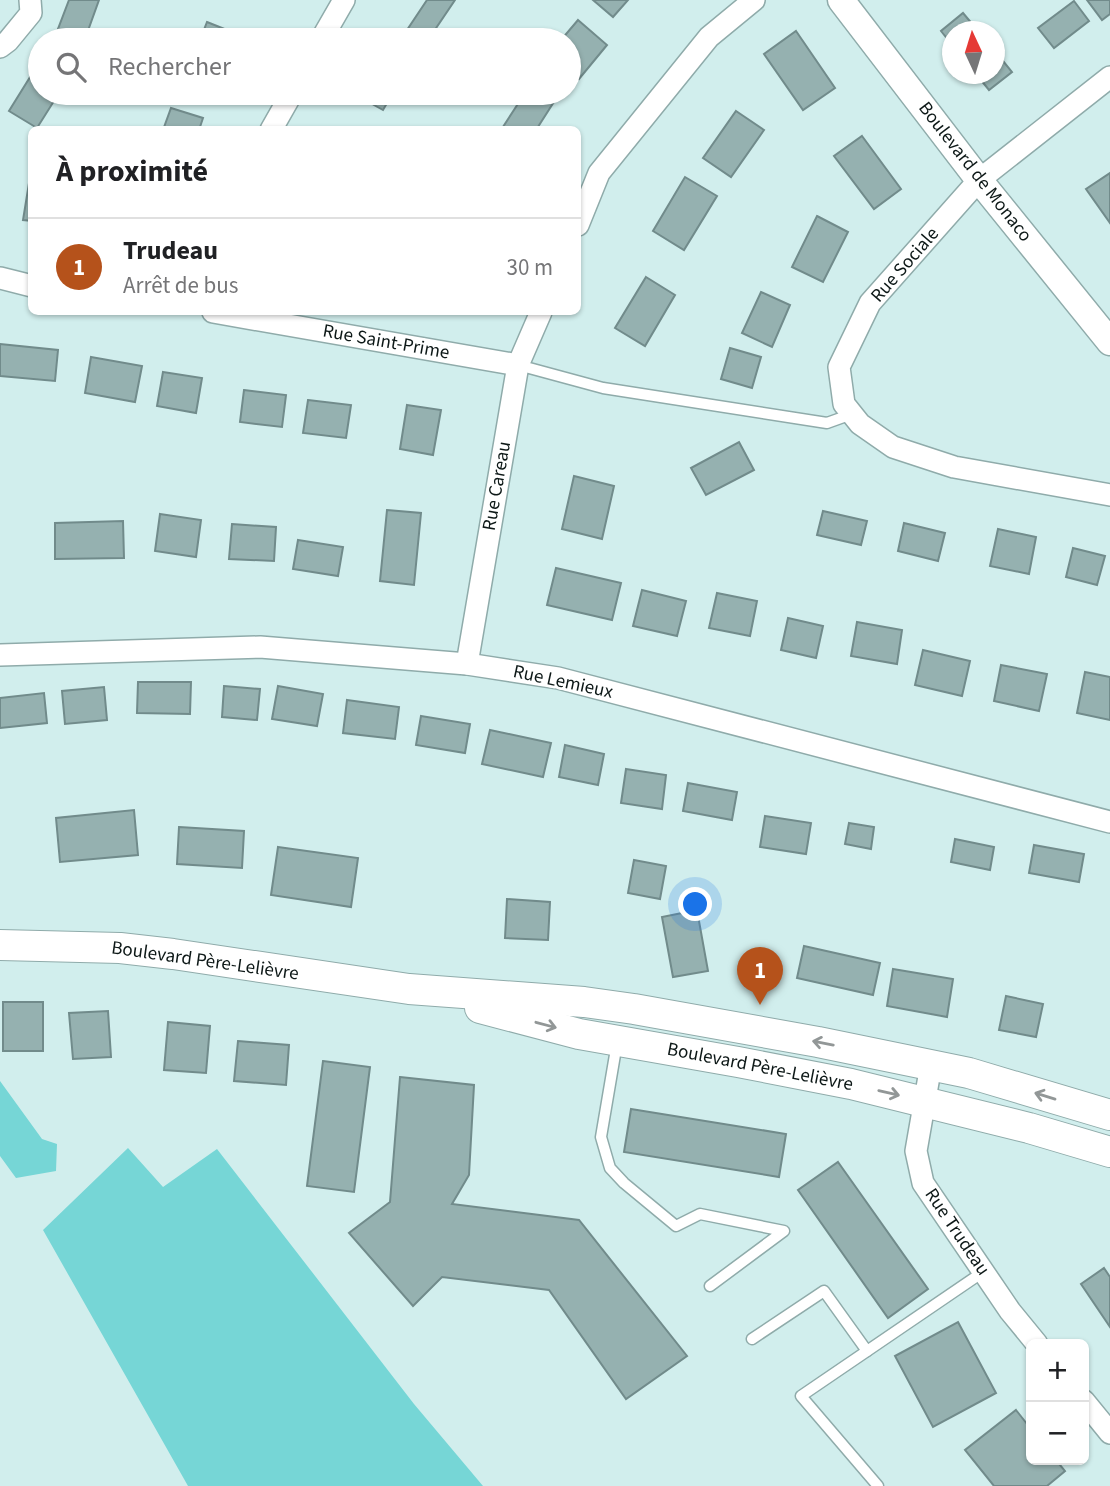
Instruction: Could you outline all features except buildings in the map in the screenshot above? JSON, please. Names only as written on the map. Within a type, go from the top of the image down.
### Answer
[{"type":"main road","name":"Boulevard Père-Lelièvre","points":[[0,946],[120,948],[409,989],[609,1005],[818,1042],[969,1073],[1110,1115]]},
{"type":"main road","name":"Boulevard Père-Lelièvre","points":[[409,989],[579,1034],[826,1079],[1029,1128],[1110,1152]]},
{"type":"street","points":[[0,47],[31,13],[30,0]]},
{"type":"street","points":[[328,28],[344,0]]},
{"type":"street","points":[[581,218],[599,173],[709,37],[754,0]]},
{"type":"street","name":"Boulevard de Monaco","points":[[841,0],[979,180],[1110,342]]},
{"type":"street","name":"Rue Sociale","points":[[852,414],[844,404],[839,367],[870,303],[979,180],[1110,76]]},
{"type":"street","points":[[273,126],[285,105]]},
{"type":"street","points":[[0,278],[28,285]]},
{"type":"street","name":"Rue Saint-Prime","points":[[230,315],[518,365]]},
{"type":"street","name":"Rue Careau","points":[[467,664],[518,365],[540,315]]},
{"type":"street","points":[[852,414],[860,424],[894,447],[954,467],[1110,495]]},
{"type":"street","name":"Rue Lemieux","points":[[0,655],[260,647],[467,664],[558,678],[1110,822]]},
{"type":"street","name":"Rue Trudeau","points":[[931,1065],[916,1152],[923,1183],[1010,1311],[1033,1339]]},
{"type":"street","points":[[1085,1402],[1110,1433]]},
{"type":"lane","points":[[518,365],[603,388],[827,423],[852,414]]},
{"type":"lane","points":[[618,1040],[601,1137],[610,1168],[676,1226],[700,1214],[784,1231],[710,1286]]},
{"type":"lane","points":[[878,1486],[801,1396],[983,1272]]},
{"type":"lane","points":[[752,1339],[824,1291],[867,1351]]},
{"type":"shaded area","points":[[0,1081],[42,1139],[57,1144],[56,1171],[16,1178],[0,1156]]},
{"type":"shaded area","points":[[128,1148],[163,1187],[217,1149],[414,1404],[483,1486],[188,1486],[43,1230]]},
{"type":"place","name":"Trudeau","points":[[760,1005]]}]
